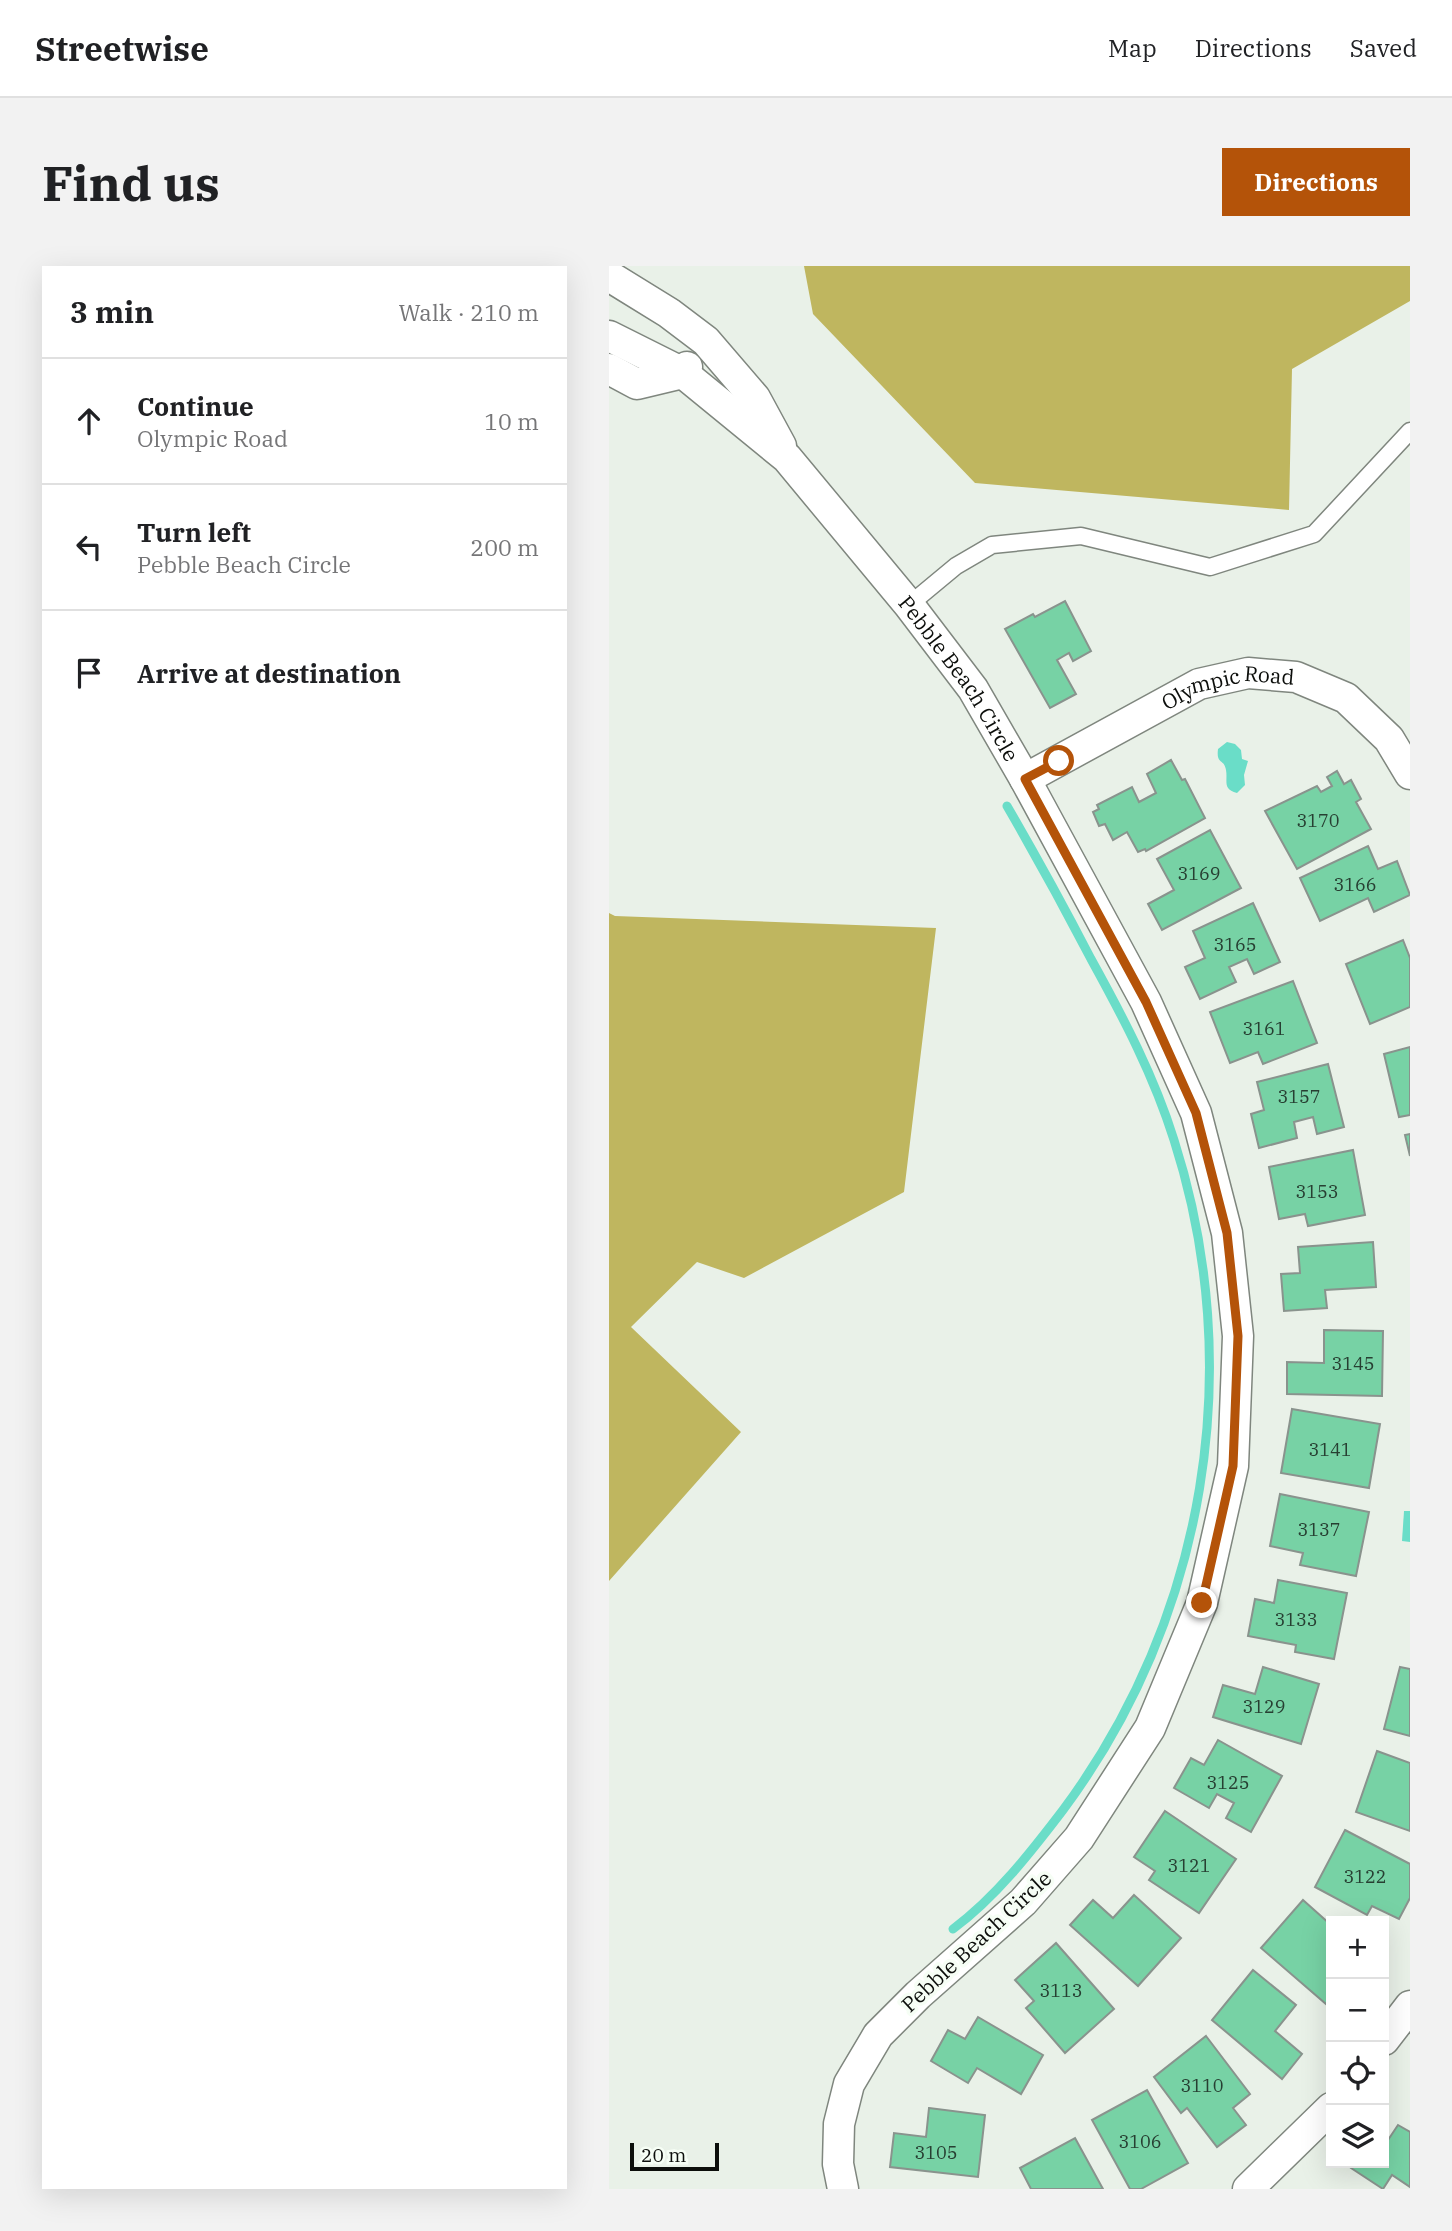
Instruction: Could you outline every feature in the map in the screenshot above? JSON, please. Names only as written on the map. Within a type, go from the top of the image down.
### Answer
[{"type":"street","name":"Pebble Beach Circle","points":[[609,276],[669,313],[706,341],[755,398],[787,458]]},
{"type":"street","name":"Pebble Beach Circle","points":[[609,336],[683,373],[787,458],[909,605],[973,689],[1146,1002],[1196,1113],[1227,1233],[1237,1323],[1233,1466],[1202,1603],[1150,1728],[1079,1838],[1023,1902],[877,2035],[849,2084],[839,2124],[838,2164],[843,2189]]},
{"type":"street","points":[[609,369],[637,384],[683,373],[706,341]]},
{"type":"street","name":"Olympic Road","points":[[1025,779],[1199,684],[1248,673],[1296,677],[1346,698],[1389,739],[1410,774]]},
{"type":"street","points":[[1389,2033],[1410,2006]]},
{"type":"street","points":[[1248,2189],[1326,2113]]},
{"type":"lane","points":[[909,605],[956,566],[992,545],[1081,536],[1210,567],[1314,534],[1410,431]]},
{"type":"shaded area","points":[[804,266],[1410,266],[1410,301],[1292,369],[1289,510],[975,483],[813,314]]},
{"type":"shaded area","points":[[609,913],[615,916],[936,928],[904,1192],[744,1278],[697,1262],[631,1327],[741,1432],[609,1581]]},
{"type":"water","points":[[1227,742],[1235,744],[1241,750],[1242,759],[1248,761],[1244,775],[1245,785],[1237,793],[1227,787],[1225,766],[1218,757],[1218,749]]},
{"type":"water","points":[[1404,1511],[1410,1511],[1410,1542],[1402,1541]]},
{"type":"building","points":[[1065,601],[1091,651],[1073,661],[1069,653],[1057,660],[1076,694],[1050,708],[1005,629]]},
{"type":"building","points":[[1171,760],[1182,780],[1185,779],[1205,818],[1146,851],[1145,849],[1138,852],[1127,832],[1113,840],[1105,824],[1099,826],[1093,812],[1099,809],[1097,805],[1132,787],[1139,802],[1156,793],[1147,774]]},
{"type":"building","points":[[1337,771],[1344,784],[1351,780],[1361,799],[1356,802],[1371,829],[1297,869],[1265,811],[1317,786],[1321,792],[1332,786],[1327,777]]},
{"type":"building","points":[[1210,830],[1241,888],[1162,930],[1148,904],[1174,890],[1157,859]]},
{"type":"building","points":[[1368,846],[1378,869],[1397,861],[1410,895],[1374,912],[1368,898],[1320,921],[1300,878]]},
{"type":"building","points":[[1253,903],[1280,962],[1254,974],[1247,959],[1229,967],[1236,982],[1200,999],[1185,967],[1205,958],[1193,931]]},
{"type":"building","points":[[1403,940],[1410,958],[1410,1007],[1370,1024],[1346,964]]},
{"type":"building","points":[[1293,981],[1317,1043],[1263,1064],[1258,1052],[1230,1063],[1210,1012]]},
{"type":"building","points":[[1410,1047],[1410,1115],[1399,1117],[1384,1054]]},
{"type":"building","points":[[1328,1064],[1344,1127],[1317,1134],[1313,1117],[1294,1122],[1297,1138],[1259,1148],[1251,1114],[1264,1110],[1257,1082]]},
{"type":"building","points":[[1410,1134],[1410,1156],[1405,1135]]},
{"type":"building","points":[[1353,1150],[1365,1215],[1308,1226],[1305,1214],[1279,1219],[1269,1167]]},
{"type":"building","points":[[1373,1242],[1376,1287],[1325,1290],[1327,1308],[1284,1311],[1281,1274],[1300,1273],[1298,1247]]},
{"type":"building","points":[[1324,1330],[1383,1331],[1382,1396],[1287,1394],[1287,1362],[1324,1363]]},
{"type":"building","points":[[1292,1409],[1380,1424],[1369,1488],[1281,1473]]},
{"type":"building","points":[[1280,1494],[1369,1512],[1356,1576],[1300,1565],[1303,1553],[1270,1546]]},
{"type":"building","points":[[1278,1580],[1347,1593],[1334,1659],[1295,1652],[1296,1645],[1248,1636],[1255,1599],[1274,1603]]},
{"type":"building","points":[[1263,1667],[1319,1684],[1301,1744],[1213,1717],[1223,1685],[1255,1694]]},
{"type":"building","points":[[1400,1667],[1410,1669],[1410,1736],[1384,1729]]},
{"type":"building","points":[[1218,1740],[1282,1776],[1251,1832],[1226,1818],[1234,1803],[1217,1794],[1209,1808],[1174,1788],[1191,1758],[1204,1765]]},
{"type":"building","points":[[1377,1751],[1410,1763],[1410,1831],[1356,1812]]},
{"type":"building","points":[[1165,1811],[1236,1859],[1199,1913],[1149,1880],[1155,1871],[1134,1857]]},
{"type":"building","points":[[1345,1830],[1410,1864],[1410,1898],[1399,1919],[1372,1906],[1367,1915],[1315,1887]]},
{"type":"building","points":[[1134,1895],[1181,1938],[1138,1986],[1070,1925],[1093,1900],[1113,1918]]},
{"type":"building","points":[[1303,1900],[1326,1921],[1326,2004],[1261,1948]]},
{"type":"building","points":[[1056,1943],[1114,2009],[1065,2053],[1026,2008],[1034,2001],[1015,1980]]},
{"type":"building","points":[[1253,1970],[1296,2005],[1275,2031],[1302,2054],[1282,2079],[1212,2020]]},
{"type":"building","points":[[978,2017],[1043,2055],[1021,2094],[977,2068],[968,2083],[931,2061],[948,2030],[965,2039]]},
{"type":"building","points":[[1206,2036],[1250,2094],[1233,2108],[1246,2125],[1217,2147],[1187,2108],[1181,2113],[1154,2077]]},
{"type":"building","points":[[1147,2090],[1188,2163],[1141,2189],[1130,2189],[1092,2120]]},
{"type":"building","points":[[929,2108],[985,2115],[978,2177],[890,2167],[894,2133],[926,2137]]},
{"type":"building","points":[[1398,2125],[1410,2132],[1410,2187],[1392,2175],[1383,2189],[1351,2168],[1389,2168],[1389,2138]]},
{"type":"building","points":[[1075,2138],[1103,2189],[1031,2189],[1020,2168]]},
{"type":"waterway","points":[[953,1929],[998,1888],[1063,1810],[1112,1735],[1151,1656],[1180,1574],[1199,1488],[1209,1402],[1208,1314],[1196,1226],[1166,1116],[1126,1025],[1007,806]]},
{"type":"route","points":[[1059,761],[1025,779],[1146,1002],[1196,1113],[1227,1233],[1238,1336],[1233,1466],[1202,1603]]}]
